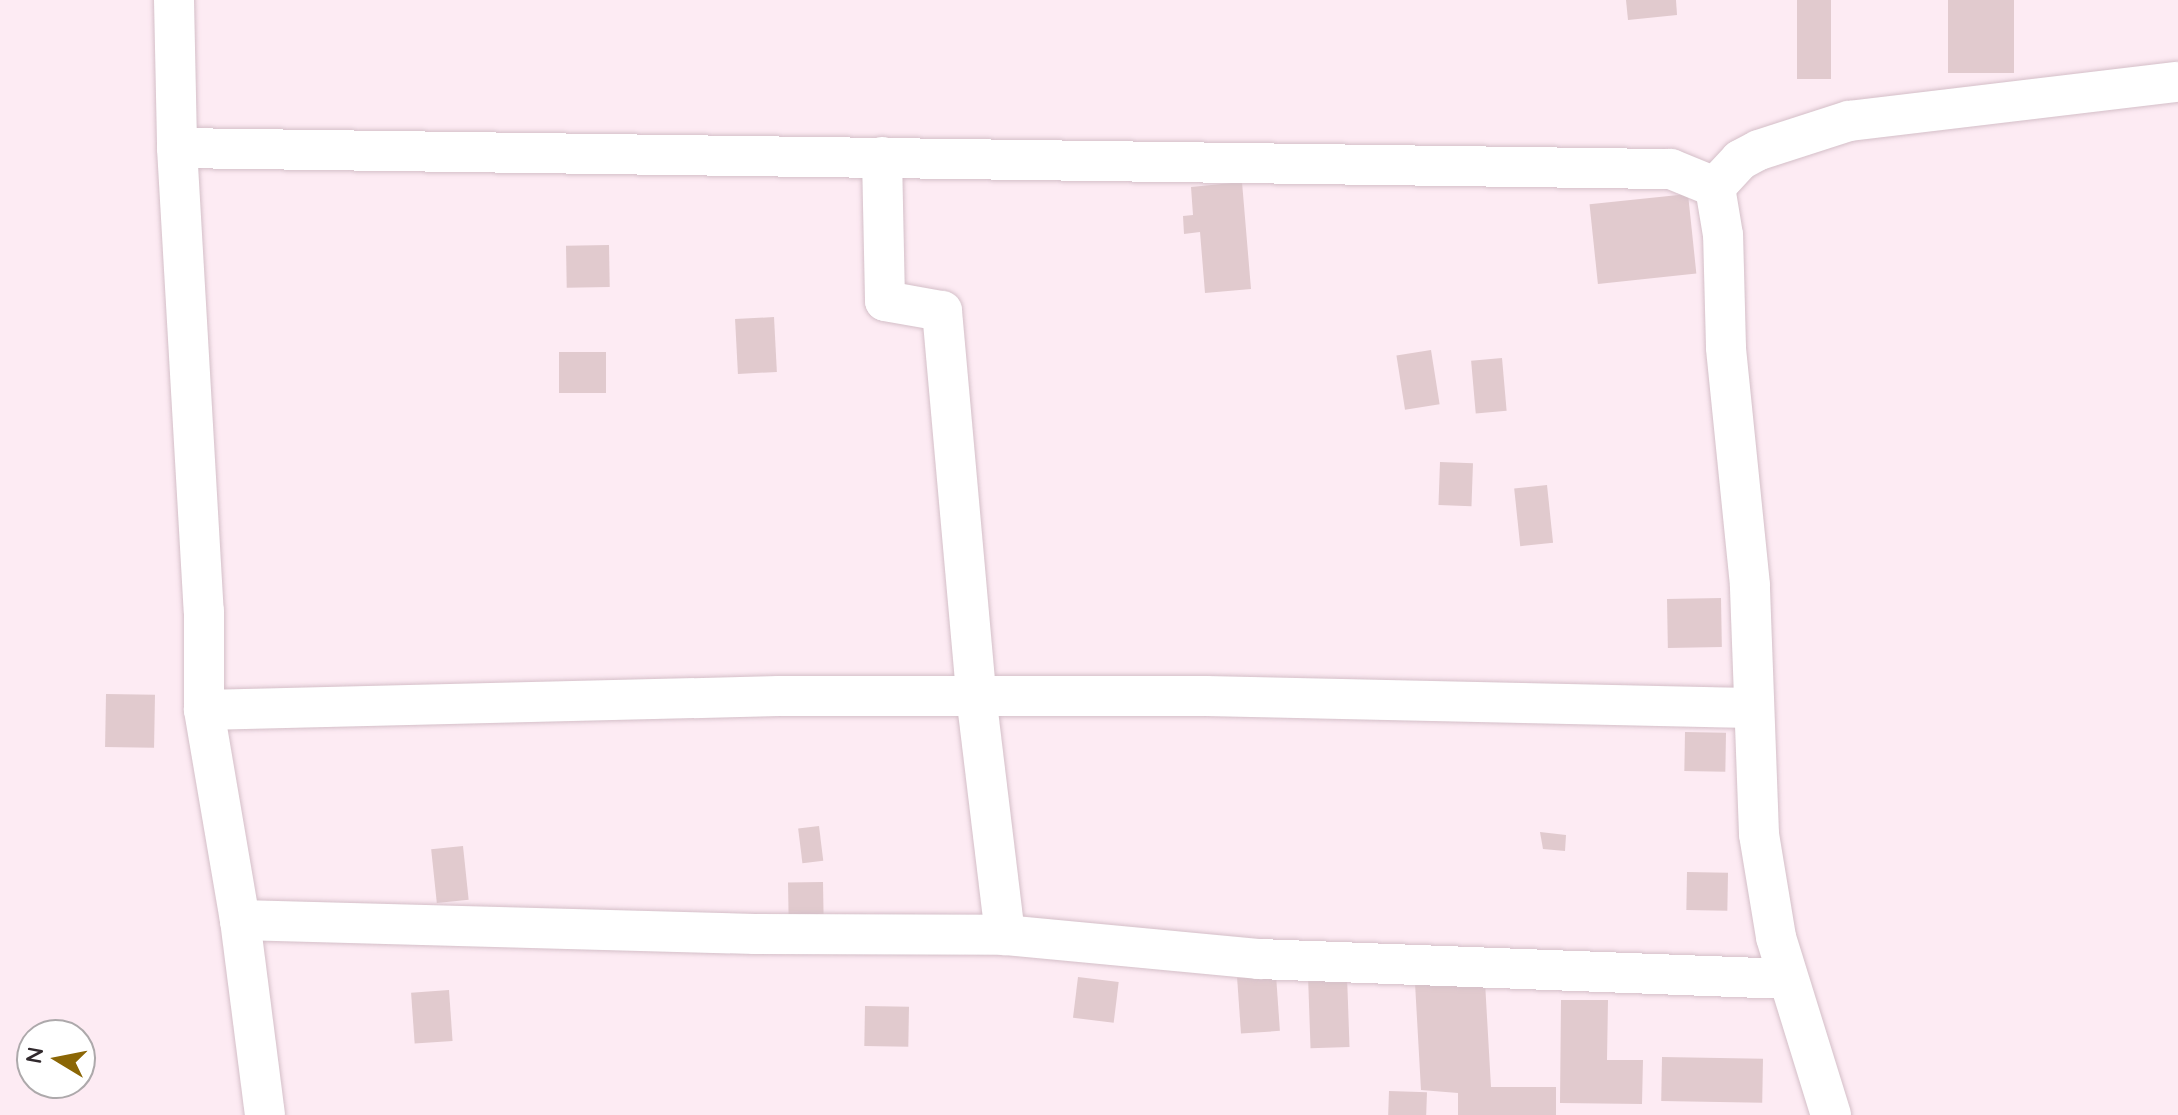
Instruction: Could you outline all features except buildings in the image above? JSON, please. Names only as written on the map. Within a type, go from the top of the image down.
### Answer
[{"type":"street","points":[[174,0],[177,148],[204,611],[204,710],[240,920],[265,1115]]},
{"type":"street","points":[[1715,187],[1740,160],[1759,150],[1849,121],[2178,82]]},
{"type":"street","points":[[177,148],[1671,169],[1715,187]]},
{"type":"street","points":[[882,157],[885,301],[942,311],[976,695],[1005,935]]},
{"type":"street","points":[[1715,187],[1723,235],[1726,347],[1750,585],[1759,834],[1767,894],[1788,979],[1831,1115]]},
{"type":"street","points":[[204,710],[779,696],[976,695],[1753,708]]},
{"type":"street","points":[[240,920],[755,934],[1005,935],[1259,959],[1788,979]]}]
